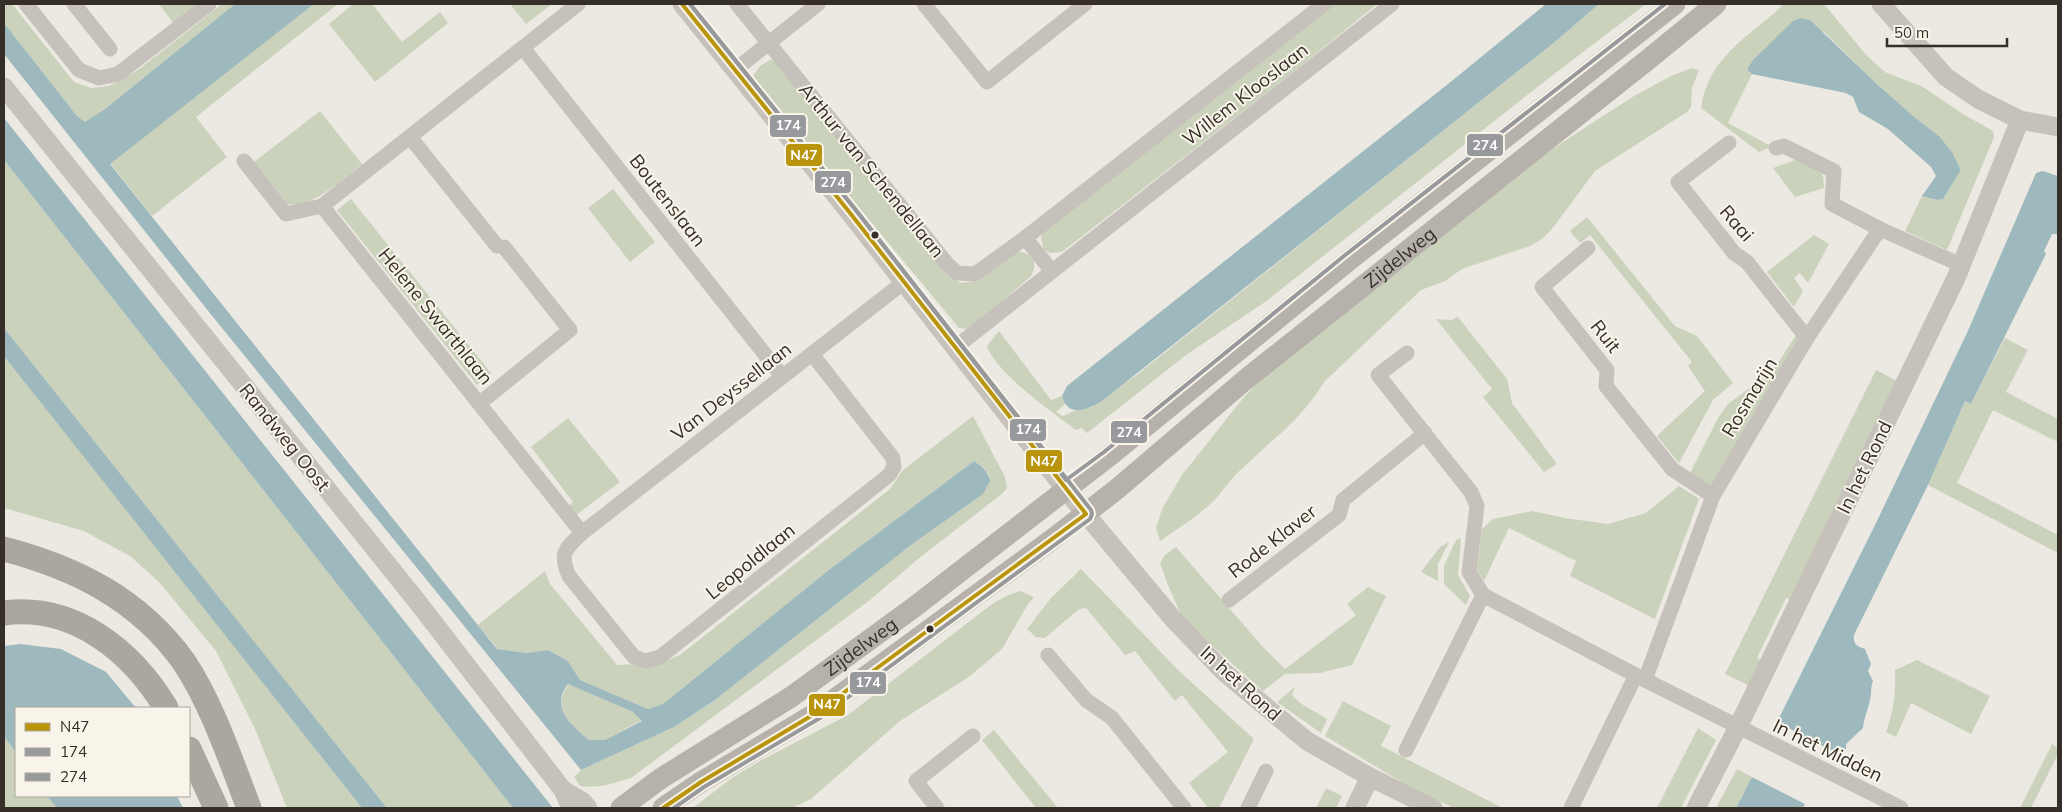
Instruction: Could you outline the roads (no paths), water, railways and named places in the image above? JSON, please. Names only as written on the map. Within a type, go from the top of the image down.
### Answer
[{"type":"highway","points":[[4,549],[34,557],[94,582],[108,590],[140,615],[166,641],[183,662],[199,689],[223,742],[249,808]]},
{"type":"highway","points":[[4,613],[22,610],[62,618],[90,629],[113,645],[132,663],[151,685],[165,707]]},
{"type":"highway","points":[[190,751],[216,808]]},
{"type":"main road","name":"Zijdelweg","points":[[621,808],[692,759],[790,697],[913,608],[1108,457],[1348,261],[1674,4]]},
{"type":"main road","name":"Zijdelweg","points":[[663,808],[700,782],[816,713],[1086,514],[1245,380],[1716,4]]},
{"type":"street","points":[[74,4],[110,49]]},
{"type":"street","points":[[34,6],[79,70],[99,78],[118,74],[209,4]]},
{"type":"street","points":[[244,161],[286,214],[322,206],[578,4]]},
{"type":"street","points":[[682,4],[956,347],[1086,514]]},
{"type":"street","name":"Arthur van Schendellaan","points":[[737,4],[770,42],[949,266],[957,273],[975,274],[1025,238]]},
{"type":"street","points":[[735,70],[818,4]]},
{"type":"street","points":[[924,4],[987,82],[1085,4]]},
{"type":"street","name":"Willem Klooslaan","points":[[1025,238],[1324,4]]},
{"type":"street","name":"Willem Klooslaan","points":[[956,347],[1051,270],[1392,4]]},
{"type":"street","points":[[1881,4],[1946,77],[1978,99],[2020,120],[2058,127]]},
{"type":"street","name":"Boutenslaan","points":[[523,48],[782,376]]},
{"type":"street","name":"Randweg Oost","points":[[4,87],[409,592],[563,790],[571,808]]},
{"type":"street","name":"In het Rond","points":[[1696,808],[1738,727],[1960,265],[2020,120]]},
{"type":"street","points":[[410,137],[570,330],[480,403]]},
{"type":"street","name":"Raai","points":[[1729,143],[1678,182],[1734,253],[1747,262],[1808,338]]},
{"type":"street","points":[[1776,148],[1784,146],[1834,171],[1832,204],[1880,229],[1960,265]]},
{"type":"street","name":"Helene Swarthlaan","points":[[322,206],[582,533]]},
{"type":"street","name":"Rosmarijn","points":[[1640,677],[1714,496],[1808,338],[1880,229]]},
{"type":"street","points":[[1025,238],[1051,270]]},
{"type":"street","name":"Ruit","points":[[1588,248],[1542,287],[1607,370],[1606,386],[1672,469],[1714,496]]},
{"type":"street","name":"Van Deyssellaan","points":[[582,533],[904,282]]},
{"type":"street","points":[[1407,353],[1378,376],[1471,492],[1477,506],[1469,572],[1483,595],[1738,727]]},
{"type":"street","name":"Leopoldlaan","points":[[582,533],[565,550],[563,562],[569,576],[634,657],[646,661],[660,657],[889,475],[894,467],[893,458],[812,354]]},
{"type":"street","name":"Rode Klaver","points":[[1229,600],[1339,515],[1343,500],[1425,433]]},
{"type":"street","name":"In het Rond","points":[[1086,514],[1174,620],[1224,672],[1308,741],[1370,778],[1433,808]]},
{"type":"street","points":[[1406,750],[1483,595]]},
{"type":"street","points":[[1048,655],[1086,700],[1112,718],[1184,808]]},
{"type":"street","points":[[1571,808],[1640,677]]},
{"type":"street","name":"In het Midden","points":[[1738,727],[1901,808]]},
{"type":"street","points":[[938,808],[916,781],[972,736]]},
{"type":"street","points":[[1248,808],[1266,771]]},
{"type":"street","points":[[1355,808],[1370,778]]},
{"type":"street","name":"Randweg Oost","points":[[563,790],[583,802],[588,808]]},
{"type":"water","points":[[235,4],[314,4],[110,164],[497,649],[527,653],[548,650],[568,661],[580,680],[648,709],[663,704],[830,569],[974,461],[988,474],[990,481],[983,494],[911,545],[715,700],[674,727],[581,770],[209,312],[4,54],[4,23],[77,116],[85,122],[105,109]],"holes":[[[568,684],[633,712],[642,721],[605,740],[589,740],[570,722],[565,715],[561,701]]]},
{"type":"water","points":[[1546,4],[1599,4],[1556,41],[1102,401],[1079,410],[1073,410],[1065,403],[1062,396],[1067,386]]},
{"type":"water","points":[[1800,18],[1810,20],[1878,85],[1940,137],[1952,152],[1961,170],[1943,199],[1937,200],[1922,196],[1936,176],[1931,167],[1888,129],[1859,112],[1853,97],[1846,93],[1752,74],[1747,70],[1752,61],[1793,21]]},
{"type":"water","points":[[4,118],[553,808],[513,808],[4,160]]},
{"type":"water","points":[[2043,171],[2058,176],[2058,234],[2052,234],[2044,251],[2046,254],[1971,404],[1965,401],[1928,485],[1854,635],[1855,643],[1865,649],[1871,664],[1868,671],[1873,681],[1871,698],[1863,728],[1846,744],[1846,749],[1836,753],[1777,722],[1875,525],[1967,333],[2036,173]]},
{"type":"water","points":[[4,328],[387,808],[362,808],[4,356]]},
{"type":"water","points":[[20,644],[61,649],[106,672],[135,707],[15,707],[15,752],[4,736],[4,646]]},
{"type":"water","points":[[1752,777],[1805,804],[1803,808],[1736,808]]},
{"type":"water","points":[[48,797],[178,797],[183,808],[57,808]]}]
